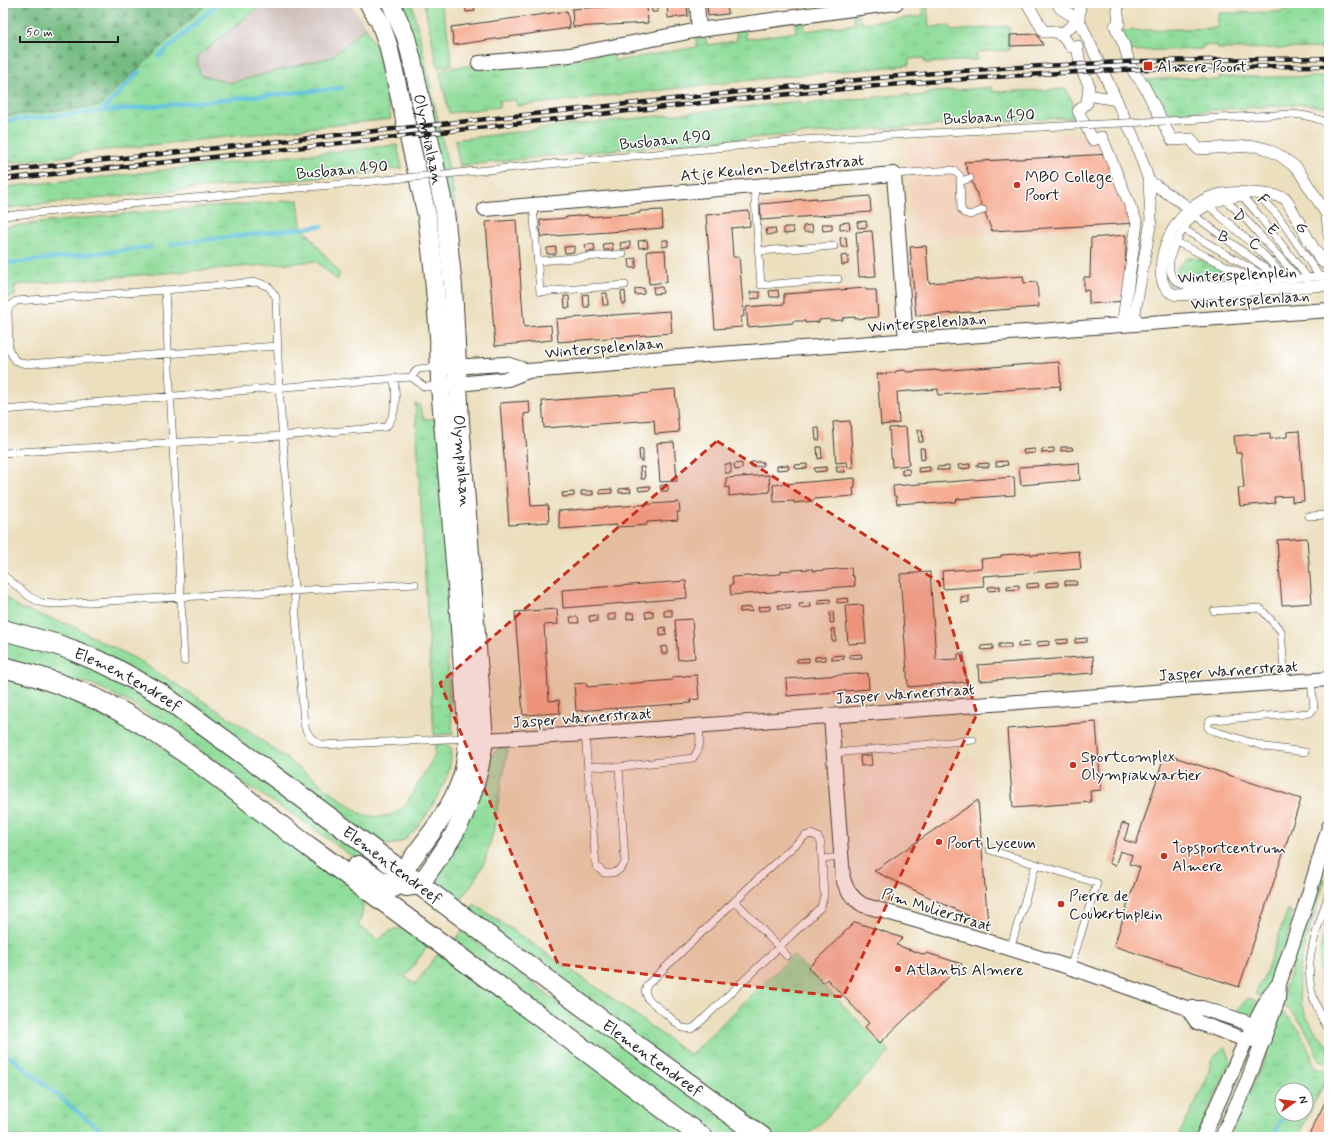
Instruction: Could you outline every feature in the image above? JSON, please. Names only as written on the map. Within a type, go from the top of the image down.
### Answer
[{"type":"main road","name":"Elementendreef","points":[[3,630],[72,650],[110,666],[161,694],[279,780],[398,879]]},
{"type":"main road","name":"Elementendreef","points":[[3,667],[64,685],[119,711],[144,725],[245,798],[295,837],[433,937],[702,1137]]},
{"type":"main road","name":"Elementendreef","points":[[245,798],[310,832],[380,881],[398,879],[420,885],[762,1137]]},
{"type":"street","name":"Olympialaan","points":[[368,3],[384,31],[393,63],[428,216],[436,297],[448,367],[458,384],[476,739],[466,758],[462,779],[455,796],[445,813],[398,879]]},
{"type":"street","name":"Olympialaan","points":[[391,3],[406,37],[412,60],[445,212],[453,287],[448,367],[440,386],[458,594],[480,762],[470,799],[462,818],[454,834],[420,885]]},
{"type":"street","points":[[697,3],[699,30]]},
{"type":"street","points":[[479,63],[570,55],[699,30],[896,3]]},
{"type":"street","points":[[1027,3],[1044,32],[1052,31],[1063,36],[1071,47],[1077,46],[1081,69],[1089,85],[1087,103],[1078,111],[1093,140],[1102,137],[1137,223],[1123,319],[1134,322],[1329,304]]},
{"type":"street","points":[[1057,3],[1060,8],[1079,20]]},
{"type":"street","points":[[1063,3],[1064,5],[1067,3]]},
{"type":"street","points":[[1080,3],[1079,20],[1134,138],[1149,181],[1151,220],[1134,322]]},
{"type":"street","points":[[1117,3],[1119,24],[1115,26],[1124,45],[1130,65],[1143,84],[1172,140],[1191,139],[1198,149],[1255,146],[1267,148],[1279,155],[1297,168],[1327,215],[1329,236]]},
{"type":"street","points":[[1060,35],[1079,20]]},
{"type":"street","points":[[1081,69],[1130,65]]},
{"type":"street","points":[[1088,95],[1117,100]]},
{"type":"street","points":[[894,174],[906,341]]},
{"type":"street","name":"Atje Keulen-Deelstrastraat","points":[[485,209],[894,174]]},
{"type":"street","points":[[1149,181],[1193,212]]},
{"type":"street","name":"Winterspelenplein","points":[[1329,260],[1321,257],[1314,249],[1284,197],[1251,193],[1230,193],[1212,196],[1203,201],[1193,212],[1179,221],[1171,233],[1162,255],[1161,270],[1162,281],[1165,288],[1171,294],[1177,295],[1329,285]]},
{"type":"street","name":"Winterspelenlaan","points":[[440,386],[508,379],[528,371],[629,363],[650,359],[906,341],[1134,322],[1329,310]]},
{"type":"street","name":"Winterspelenlaan","points":[[448,367],[506,364],[528,371]]},
{"type":"street","name":"Jasper Warnerstraat","points":[[476,739],[585,734],[1329,680]]},
{"type":"street","name":"Pim Mulierstraat","points":[[831,716],[843,879],[847,890],[854,899],[863,905],[1070,968],[1187,1008],[1202,1008],[1254,1025]]},
{"type":"street","points":[[1222,1137],[1248,1080],[1278,999],[1279,984],[1324,861],[1329,827]]},
{"type":"street","points":[[393,908],[392,900],[398,879]]},
{"type":"street","points":[[1203,1137],[1246,1040],[1270,994],[1279,984]]},
{"type":"street","points":[[1187,1008],[1196,1022],[1246,1040],[1264,1039]]},
{"type":"street","points":[[1254,1025],[1264,1039]]},
{"type":"lane","name":"Busbaan 490","points":[[3,216],[801,140],[1292,114],[1310,116],[1329,124]]},
{"type":"lane","points":[[894,174],[952,170],[960,176],[961,208],[964,213],[970,215],[983,210]]},
{"type":"lane","points":[[960,182],[970,178]]},
{"type":"lane","points":[[754,186],[761,285],[838,279]]},
{"type":"lane","name":"Winterspelenplein","points":[[1329,269],[1317,258],[1285,205],[1278,199],[1260,197],[1225,200],[1193,212],[1170,256],[1170,266],[1174,278],[1180,284],[1188,286],[1329,276]]},
{"type":"lane","name":"G","points":[[1260,197],[1279,217],[1319,276]]},
{"type":"lane","name":"F","points":[[1243,198],[1258,213],[1308,277]]},
{"type":"lane","name":"E","points":[[1225,200],[1242,215],[1298,278]]},
{"type":"lane","points":[[533,205],[540,292],[625,285]]},
{"type":"lane","name":"D","points":[[1209,206],[1257,248],[1284,279]]},
{"type":"lane","name":"C","points":[[1193,212],[1284,279]]},
{"type":"lane","name":"B","points":[[1183,229],[1271,280]]},
{"type":"lane","points":[[1176,242],[1258,281]]},
{"type":"lane","points":[[758,251],[834,246]]},
{"type":"lane","points":[[538,261],[623,254]]},
{"type":"lane","points":[[278,346],[25,364],[15,360],[11,356],[6,331],[8,311],[12,304],[16,301],[257,282],[263,283],[269,287],[276,297],[278,346],[279,387],[304,724],[306,731],[316,742],[323,745],[476,739]]},
{"type":"lane","points":[[166,290],[184,661]]},
{"type":"lane","points":[[411,377],[418,369],[448,367]]},
{"type":"lane","points":[[3,410],[411,377],[425,387],[440,386]]},
{"type":"lane","points":[[3,453],[283,436],[386,427],[394,414],[396,397],[394,378]]},
{"type":"lane","points":[[1309,516],[1329,515]]},
{"type":"lane","points":[[3,576],[30,598],[42,603],[55,604],[415,584]]},
{"type":"lane","points":[[1214,611],[1260,608],[1282,631],[1285,683]]},
{"type":"lane","points":[[1305,752],[1266,747],[1211,730],[1208,728],[1208,724],[1209,721],[1212,720],[1310,713],[1314,708],[1311,681]]},
{"type":"lane","points":[[588,766],[619,767],[693,758],[699,751],[700,746],[698,726]]},
{"type":"lane","points":[[585,734],[596,866],[604,873],[613,874],[622,868],[625,862],[619,767]]},
{"type":"lane","points":[[834,753],[973,740]]},
{"type":"lane","points":[[808,834],[814,834],[820,840],[822,859],[824,895],[821,906],[693,1028],[688,1030],[682,1028],[648,998],[645,994],[647,985],[808,834]]},
{"type":"lane","points":[[990,850],[1098,883],[1070,968]]},
{"type":"lane","points":[[822,859],[842,857]]},
{"type":"lane","points":[[1010,949],[1036,864]]},
{"type":"lane","points":[[1329,893],[1309,960],[1309,975],[1313,998],[1323,1022],[1329,1029]]},
{"type":"lane","points":[[735,901],[786,956]]},
{"type":"highlighted area","points":[[717,441],[939,582],[977,714],[843,997],[558,964],[440,683]]},
{"type":"shaded area","points":[[264,3],[350,3],[366,27],[331,57],[230,83],[200,75],[197,57]]},
{"type":"shaded area","name":"MBO College Poort","points":[[1103,132],[1141,227],[913,240],[908,143]]},
{"type":"shaded area","points":[[975,757],[991,930],[868,873],[860,767]]},
{"type":"green space","points":[[3,3],[207,3],[99,106],[3,116]]},
{"type":"green space","points":[[207,3],[264,3],[197,57],[200,75],[230,83],[331,57],[366,27],[378,52],[391,119],[79,153],[71,156],[3,163],[3,116],[99,106]]},
{"type":"green space","points":[[395,3],[412,3],[453,190],[457,228],[452,228]]},
{"type":"green space","points":[[424,3],[440,3],[447,28],[452,65],[438,68]]},
{"type":"green space","points":[[1296,3],[1329,3],[1329,48],[1218,49],[1217,45],[1202,46],[1202,49],[1125,51],[1117,31],[1216,28],[1218,23],[1218,13],[1281,12]]},
{"type":"green space","points":[[927,6],[929,27],[950,26],[952,31],[1009,26],[1010,50],[977,52],[977,60],[925,63],[924,58],[909,59],[909,65],[798,75],[517,106],[516,100],[499,101],[500,107],[449,113],[440,72],[453,68],[479,64],[480,68],[549,65],[613,52],[615,61],[697,47],[696,38],[705,36],[707,45],[737,41],[736,31],[745,30],[746,39],[796,32],[795,23],[804,21],[805,31],[855,24],[854,14],[859,14],[860,23],[923,16],[922,7]]},
{"type":"green space","points":[[1204,77],[1204,80],[1219,80],[1219,77],[1329,77],[1329,110],[1323,107],[1304,104],[1158,114],[1143,80]]},
{"type":"green space","points":[[992,87],[993,92],[1066,89],[1080,117],[925,126],[692,143],[537,157],[460,166],[455,140],[553,127],[801,101],[802,104],[909,94],[909,97],[925,95],[925,93]]},
{"type":"green space","points":[[397,145],[402,168],[351,175],[3,208],[3,187]]},
{"type":"green space","points":[[298,200],[301,225],[340,274],[337,280],[316,261],[15,285],[15,296],[3,298],[3,227],[132,213]]},
{"type":"green space","points":[[1188,258],[1201,260],[1222,270],[1221,277],[1188,281],[1183,279],[1178,273],[1178,267]]},
{"type":"green space","points":[[415,403],[419,405],[424,419],[439,419],[452,604],[447,657],[453,734],[434,735]]},
{"type":"green space","points":[[3,595],[20,608],[72,626],[136,659],[244,727],[361,814],[376,817],[391,815],[404,808],[435,755],[435,743],[445,743],[452,749],[447,776],[429,812],[409,836],[394,844],[378,844],[211,723],[3,624]]},
{"type":"green space","points":[[3,637],[66,655],[146,693],[366,854],[360,862],[301,820],[242,782],[169,728],[134,705],[92,684],[68,680],[3,661]]},
{"type":"green space","points":[[3,674],[40,684],[134,727],[360,893],[363,910],[358,926],[379,940],[392,930],[404,929],[430,943],[405,977],[415,984],[440,951],[691,1137],[3,1137]]},
{"type":"green space","points":[[508,746],[493,832],[485,861],[476,878],[457,905],[441,889],[436,874],[486,759],[501,747]]},
{"type":"green space","points":[[1320,878],[1325,879],[1300,963],[1299,992],[1302,1005],[1308,1019],[1329,1046],[1329,1064],[1319,1061],[1309,1037],[1300,1021],[1288,1009],[1280,1004]]},
{"type":"green space","points":[[474,904],[612,998],[690,1055],[793,955],[890,1052],[807,1137],[771,1137],[468,913]]},
{"type":"green space","points":[[1288,909],[1291,912],[1291,921],[1286,944],[1265,998],[1255,994],[1264,977]]},
{"type":"green space","points":[[1329,922],[1329,1009],[1322,988],[1319,966],[1321,943]]},
{"type":"green space","points":[[462,931],[580,1018],[606,1032],[749,1137],[713,1137],[452,944]]},
{"type":"green space","points":[[1249,998],[1263,1004],[1253,1014],[1236,1012],[1241,1005]]},
{"type":"green space","points":[[1279,1011],[1292,1020],[1297,1027],[1306,1043],[1315,1067],[1329,1071],[1329,1073],[1314,1104],[1314,1082],[1274,1082],[1274,1122],[1305,1122],[1298,1137],[1229,1137],[1264,1060]]},
{"type":"green space","points":[[1225,1046],[1231,1061],[1196,1137],[1178,1137],[1206,1081],[1212,1059]]},
{"type":"building","points":[[651,3],[658,3],[658,12],[652,12]]},
{"type":"building","points":[[667,3],[687,3],[688,16],[668,18]]},
{"type":"building","points":[[707,3],[727,3],[728,14],[708,16]]},
{"type":"building","points":[[474,4],[475,11],[466,12],[465,6]]},
{"type":"building","points":[[647,4],[648,23],[573,27],[572,9]]},
{"type":"building","points":[[567,11],[570,28],[454,45],[451,27]]},
{"type":"building","points":[[1037,34],[1043,45],[1010,46],[1010,35]]},
{"type":"building","points":[[1110,154],[1137,223],[992,231],[964,162]]},
{"type":"building","points":[[870,196],[871,212],[761,220],[760,204],[817,198],[817,200]]},
{"type":"building","points":[[662,210],[663,228],[541,237],[540,220]]},
{"type":"building","points":[[749,211],[750,226],[731,228],[733,257],[739,257],[744,316],[741,317],[742,327],[715,329],[706,215]]},
{"type":"building","points":[[516,220],[524,327],[551,325],[552,340],[495,346],[486,222]]},
{"type":"building","points":[[866,221],[867,227],[858,228],[857,222]]},
{"type":"building","points":[[849,222],[850,229],[840,230],[840,223]]},
{"type":"building","points":[[822,224],[832,224],[832,230],[823,231]]},
{"type":"building","points":[[812,225],[813,232],[804,232],[803,226]]},
{"type":"building","points":[[784,227],[793,227],[794,233],[784,234]]},
{"type":"building","points":[[775,228],[776,234],[767,235],[766,229]]},
{"type":"building","points":[[872,231],[876,276],[859,277],[856,232]]},
{"type":"building","points":[[1126,235],[1125,301],[1089,304],[1089,290],[1084,291],[1084,277],[1090,277],[1091,238]]},
{"type":"building","points":[[846,237],[847,247],[841,247],[840,238]]},
{"type":"building","points":[[647,240],[648,247],[639,248],[638,241]]},
{"type":"building","points":[[662,240],[668,240],[668,246],[662,247]]},
{"type":"building","points":[[630,242],[630,248],[621,249],[620,243]]},
{"type":"building","points":[[612,243],[613,250],[604,250],[603,244]]},
{"type":"building","points":[[594,244],[595,251],[586,252],[585,245]]},
{"type":"building","points":[[574,246],[574,252],[565,253],[564,247]]},
{"type":"building","points":[[926,246],[929,283],[1023,276],[1024,283],[1037,282],[1039,307],[916,316],[910,247]]},
{"type":"building","points":[[556,247],[556,254],[547,254],[547,248]]},
{"type":"building","points":[[665,250],[667,282],[649,284],[647,251]]},
{"type":"building","points":[[848,255],[848,264],[842,265],[841,256]]},
{"type":"building","points":[[636,258],[636,268],[630,268],[629,259]]},
{"type":"building","points":[[653,287],[662,287],[663,293],[654,294]]},
{"type":"building","points":[[644,288],[644,294],[635,295],[635,289]]},
{"type":"building","points":[[866,288],[866,290],[876,290],[878,317],[855,319],[855,317],[843,318],[843,320],[830,321],[830,319],[819,320],[819,322],[805,323],[805,321],[793,321],[793,323],[748,327],[746,307],[784,304],[784,294]]},
{"type":"building","points":[[778,290],[779,297],[770,297],[769,291]]},
{"type":"building","points":[[625,291],[626,304],[622,304],[621,292]]},
{"type":"building","points":[[750,292],[760,292],[760,298],[751,299]]},
{"type":"building","points":[[602,293],[607,293],[608,305],[603,305]]},
{"type":"building","points":[[588,294],[589,307],[584,307],[583,295]]},
{"type":"building","points":[[564,296],[569,296],[570,308],[565,308]]},
{"type":"building","points":[[670,311],[672,333],[558,342],[556,319]]},
{"type":"building","points":[[1059,362],[1061,390],[1060,386],[938,395],[938,389],[897,392],[899,423],[881,425],[877,374],[895,373],[896,371],[904,370],[907,372],[937,371]]},
{"type":"building","points":[[675,389],[679,432],[655,434],[654,420],[544,428],[542,401],[651,393],[651,391]]},
{"type":"building","points":[[529,401],[530,413],[524,414],[531,506],[548,505],[549,522],[509,525],[500,403]]},
{"type":"building","points":[[850,421],[853,468],[848,468],[847,462],[836,463],[833,422]]},
{"type":"building","points":[[906,427],[909,465],[892,467],[889,428]]},
{"type":"building","points":[[815,428],[819,428],[820,440],[816,440]]},
{"type":"building","points":[[918,430],[922,430],[923,442],[919,442]]},
{"type":"building","points":[[1299,431],[1304,501],[1292,502],[1292,496],[1274,497],[1275,503],[1240,506],[1238,488],[1244,488],[1241,453],[1236,453],[1234,436],[1270,433],[1270,439],[1287,437],[1287,432]]},
{"type":"building","points":[[674,442],[677,481],[660,482],[657,443]]},
{"type":"building","points":[[817,447],[821,447],[822,458],[818,459]]},
{"type":"building","points":[[1061,447],[1072,447],[1073,450],[1061,451]]},
{"type":"building","points":[[920,448],[924,448],[925,459],[921,460]]},
{"type":"building","points":[[1054,448],[1054,452],[1042,453],[1042,449]]},
{"type":"building","points":[[643,449],[643,461],[640,461],[639,450]]},
{"type":"building","points":[[1035,449],[1035,453],[1024,454],[1023,450]]},
{"type":"building","points":[[1007,461],[1008,465],[996,466],[996,462]]},
{"type":"building","points":[[751,462],[763,462],[763,466],[751,467]]},
{"type":"building","points":[[742,463],[742,469],[735,470],[734,464]]},
{"type":"building","points":[[989,463],[989,467],[977,467],[977,464]]},
{"type":"building","points":[[1079,463],[1080,480],[1021,485],[1019,467]]},
{"type":"building","points":[[725,464],[731,464],[731,473],[725,473]]},
{"type":"building","points":[[807,464],[807,468],[796,469],[795,465]]},
{"type":"building","points":[[970,464],[970,468],[959,469],[958,465]]},
{"type":"building","points":[[788,465],[789,469],[777,470],[777,466]]},
{"type":"building","points":[[836,466],[844,466],[845,472],[837,472]]},
{"type":"building","points":[[949,466],[949,470],[937,470],[937,467]]},
{"type":"building","points":[[640,467],[644,467],[645,479],[641,479]]},
{"type":"building","points":[[826,467],[826,471],[815,472],[814,468]]},
{"type":"building","points":[[930,467],[930,471],[919,472],[918,468]]},
{"type":"building","points":[[902,469],[909,469],[910,474],[902,475]]},
{"type":"building","points":[[769,475],[770,492],[729,496],[729,487],[726,488],[726,478]]},
{"type":"building","points":[[1014,477],[1015,495],[957,499],[956,502],[926,504],[926,502],[897,504],[896,496],[894,496],[893,486]]},
{"type":"building","points":[[855,478],[855,488],[853,488],[854,496],[814,499],[814,501],[794,503],[794,501],[774,502],[773,485]]},
{"type":"building","points":[[668,485],[668,491],[661,491],[660,486]]},
{"type":"building","points":[[650,486],[650,490],[639,491],[638,487]]},
{"type":"building","points":[[630,488],[631,492],[619,493],[619,489]]},
{"type":"building","points":[[612,489],[612,493],[600,494],[600,490]]},
{"type":"building","points":[[581,491],[593,491],[593,495],[581,495]]},
{"type":"building","points":[[574,492],[574,496],[563,497],[562,493]]},
{"type":"building","points":[[679,502],[680,512],[677,512],[678,520],[647,522],[647,525],[636,526],[617,527],[617,525],[560,529],[558,511]]},
{"type":"building","points":[[1307,538],[1312,603],[1282,605],[1277,540]]},
{"type":"building","points":[[1079,551],[1081,569],[983,576],[984,586],[943,589],[942,571],[982,568],[981,559],[1001,557],[1001,555],[1031,553],[1031,555]]},
{"type":"building","points":[[851,568],[855,586],[731,595],[730,585],[733,585],[732,577],[781,574],[781,571],[792,570],[813,569],[813,571]]},
{"type":"building","points":[[930,572],[936,660],[958,659],[958,654],[964,653],[966,682],[908,687],[900,574]]},
{"type":"building","points":[[686,581],[687,598],[563,608],[562,590]]},
{"type":"building","points":[[1065,581],[1076,581],[1077,585],[1065,585]]},
{"type":"building","points":[[1058,582],[1058,586],[1046,587],[1046,583]]},
{"type":"building","points":[[1038,583],[1039,587],[1027,588],[1027,584]]},
{"type":"building","points":[[1019,585],[1019,589],[1007,590],[1007,586]]},
{"type":"building","points":[[1000,586],[1000,590],[989,591],[988,587]]},
{"type":"building","points":[[969,596],[969,602],[961,603],[961,597]]},
{"type":"building","points":[[848,598],[849,602],[837,603],[837,599]]},
{"type":"building","points":[[830,599],[830,603],[818,604],[818,600]]},
{"type":"building","points":[[811,603],[811,607],[800,608],[799,604]]},
{"type":"building","points":[[778,605],[790,605],[790,609],[779,609]]},
{"type":"building","points":[[863,605],[866,643],[848,644],[845,606]]},
{"type":"building","points":[[770,606],[770,610],[759,611],[758,607]]},
{"type":"building","points":[[751,607],[752,611],[740,612],[740,608]]},
{"type":"building","points":[[557,609],[558,624],[544,625],[549,701],[559,700],[560,713],[523,715],[515,612]]},
{"type":"building","points":[[664,610],[672,610],[672,616],[664,616]]},
{"type":"building","points":[[653,611],[653,617],[646,618],[645,612]]},
{"type":"building","points":[[833,611],[834,623],[830,623],[830,612]]},
{"type":"building","points":[[627,613],[634,613],[635,618],[627,619]]},
{"type":"building","points":[[616,614],[616,620],[608,620],[608,615]]},
{"type":"building","points":[[597,615],[597,621],[590,622],[589,616]]},
{"type":"building","points":[[570,617],[578,617],[579,623],[571,623]]},
{"type":"building","points":[[692,619],[695,658],[678,660],[675,620]]},
{"type":"building","points":[[665,627],[666,635],[660,636],[660,628]]},
{"type":"building","points":[[831,629],[835,629],[836,641],[832,641]]},
{"type":"building","points":[[1087,638],[1087,642],[1075,643],[1075,639]]},
{"type":"building","points":[[1068,639],[1068,643],[1057,644],[1056,640]]},
{"type":"building","points":[[1049,641],[1049,645],[1038,646],[1037,642]]},
{"type":"building","points":[[1029,642],[1030,646],[1018,647],[1018,643]]},
{"type":"building","points":[[999,644],[1011,644],[1011,648],[999,648]]},
{"type":"building","points":[[993,645],[993,649],[982,650],[981,646]]},
{"type":"building","points":[[667,646],[667,654],[662,654],[661,647]]},
{"type":"building","points":[[861,654],[862,658],[850,658],[850,655]]},
{"type":"building","points":[[844,655],[844,659],[832,660],[832,656]]},
{"type":"building","points":[[826,656],[826,660],[815,661],[815,657]]},
{"type":"building","points":[[1093,656],[1094,673],[979,681],[978,665]]},
{"type":"building","points":[[809,658],[809,662],[797,662],[797,659]]},
{"type":"building","points":[[868,673],[869,689],[787,696],[786,679]]},
{"type":"building","points":[[697,675],[699,699],[690,700],[691,703],[576,711],[574,684],[586,683],[587,687],[673,680],[673,677]]},
{"type":"building","points":[[1096,722],[1101,790],[1090,791],[1091,802],[1013,808],[1007,729]]},
{"type":"building","points":[[1165,754],[1301,799],[1239,987],[1114,946],[1140,867],[1129,864],[1132,855],[1120,851],[1115,866],[1109,863],[1122,823],[1129,825],[1124,840],[1136,844]]},
{"type":"building","points":[[871,755],[872,765],[861,766],[860,756]]},
{"type":"building","points":[[978,800],[988,925],[874,871]]},
{"type":"building","points":[[855,922],[903,938],[896,945],[925,955],[927,953],[962,964],[880,1043],[865,1027],[869,1023],[827,979],[823,983],[808,968]]},
{"type":"building","points":[[1329,1094],[1329,1137],[1308,1137]]},
{"type":"waterway","points":[[159,56],[218,3]]},
{"type":"waterway","points":[[102,111],[139,72]]},
{"type":"waterway","points":[[3,121],[342,88]]},
{"type":"waterway","points":[[171,244],[322,226]]},
{"type":"waterway","points":[[3,264],[151,247]]},
{"type":"waterway","points":[[3,1051],[109,1137]]},
{"type":"waterway","points":[[1273,1137],[1280,1122]]},
{"type":"railway","points":[[3,171],[909,75],[1002,68],[1145,61],[1329,58]]},
{"type":"railway","points":[[3,179],[682,105],[932,81],[1120,70],[1203,67],[1329,66]]},
{"type":"place","name":"Almere Poort","points":[[1148,66]]},
{"type":"place","name":"MBO College Poort","points":[[1017,185]]},
{"type":"place","name":"Sportcomplex Olympiakwartier","points":[[1073,765]]},
{"type":"place","name":"Poort Lyceum","points":[[939,842]]},
{"type":"place","name":"Topsportcentrum Almere","points":[[1164,856]]},
{"type":"place","name":"Pierre de Coubertinplein","points":[[1061,904]]},
{"type":"place","name":"Atlantis Almere","points":[[898,969]]}]
